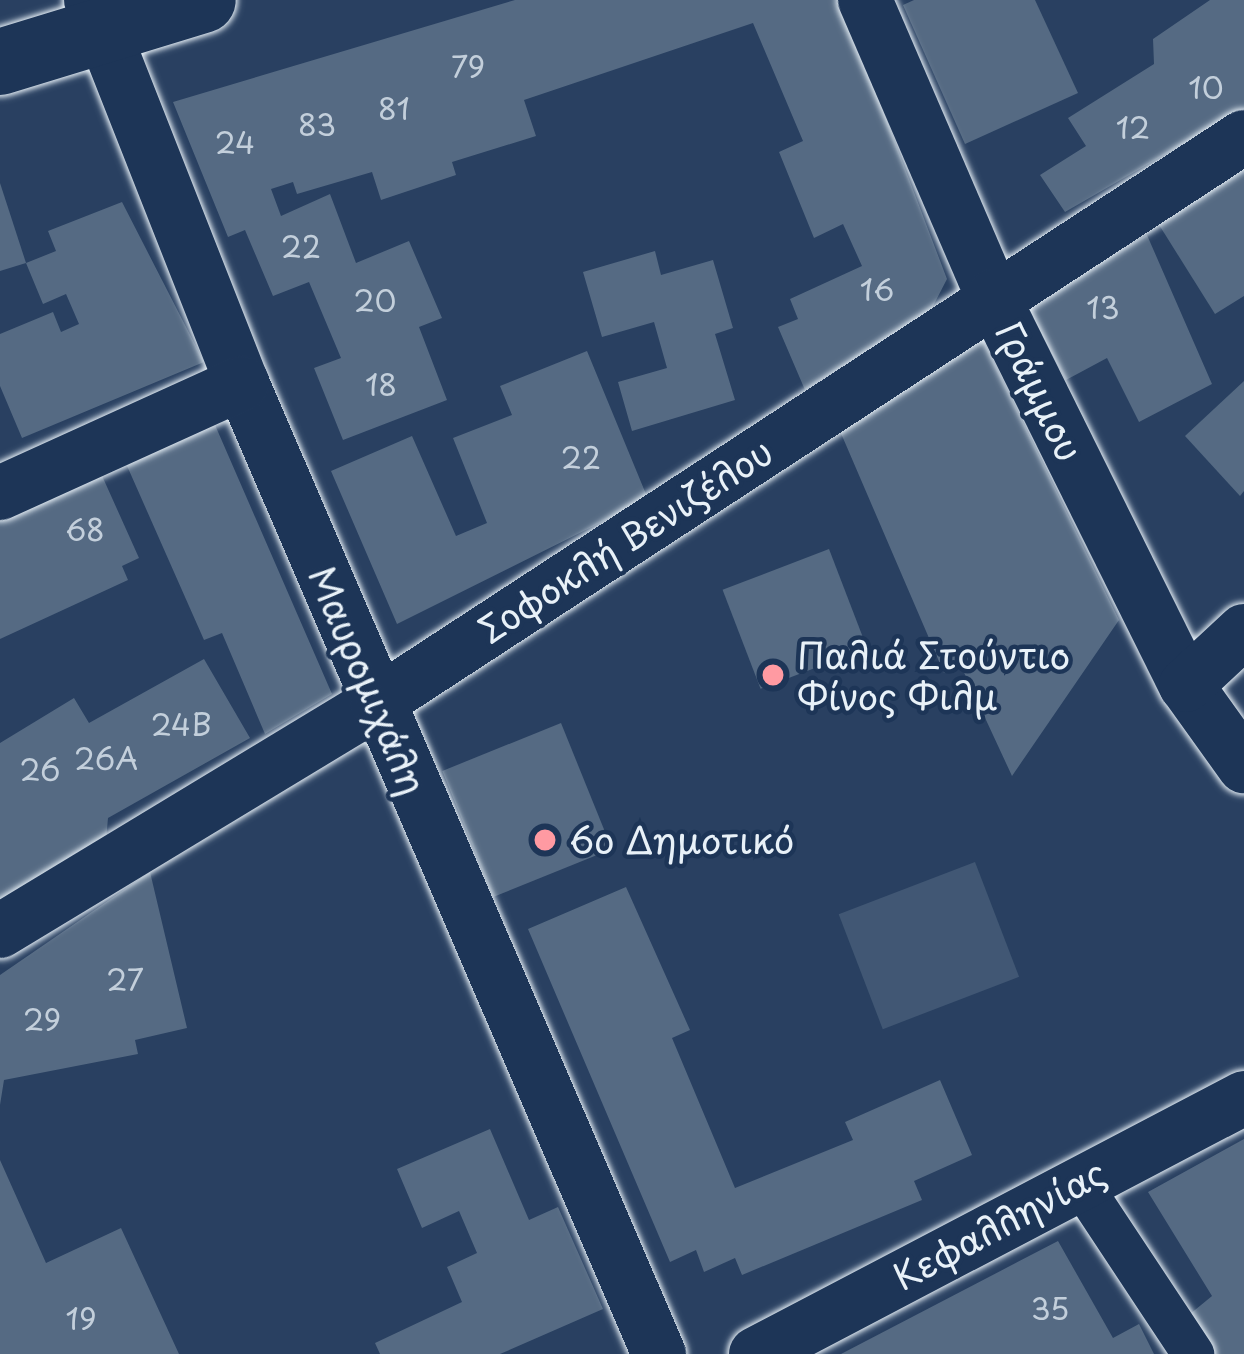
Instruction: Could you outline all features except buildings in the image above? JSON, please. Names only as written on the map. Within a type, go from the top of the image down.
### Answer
[{"type":"street","points":[[0,62],[97,17],[203,0]]},
{"type":"street","name":"Γράμμου","points":[[865,0],[993,297],[1186,686],[1244,766]]},
{"type":"street","name":"Μαυρομιχάλη","points":[[97,17],[377,704],[659,1354]]},
{"type":"street","name":"Σοφοκλή Βενιζέλου","points":[[0,932],[377,704],[1244,136]]},
{"type":"street","points":[[0,493],[242,382]]},
{"type":"street","points":[[1186,686],[1244,631]]},
{"type":"street","name":"Κεφαλληνίας","points":[[756,1354],[1078,1180],[1244,1098]]},
{"type":"street","points":[[1078,1180],[1193,1354]]},
{"type":"shaded area","points":[[975,862],[1019,977],[883,1029],[839,914]]},
{"type":"place","name":"Παλιά Στούντιο Φίνος Φιλμ","points":[[773,675]]},
{"type":"place","name":"6ο Δημοτικό","points":[[545,840]]}]
